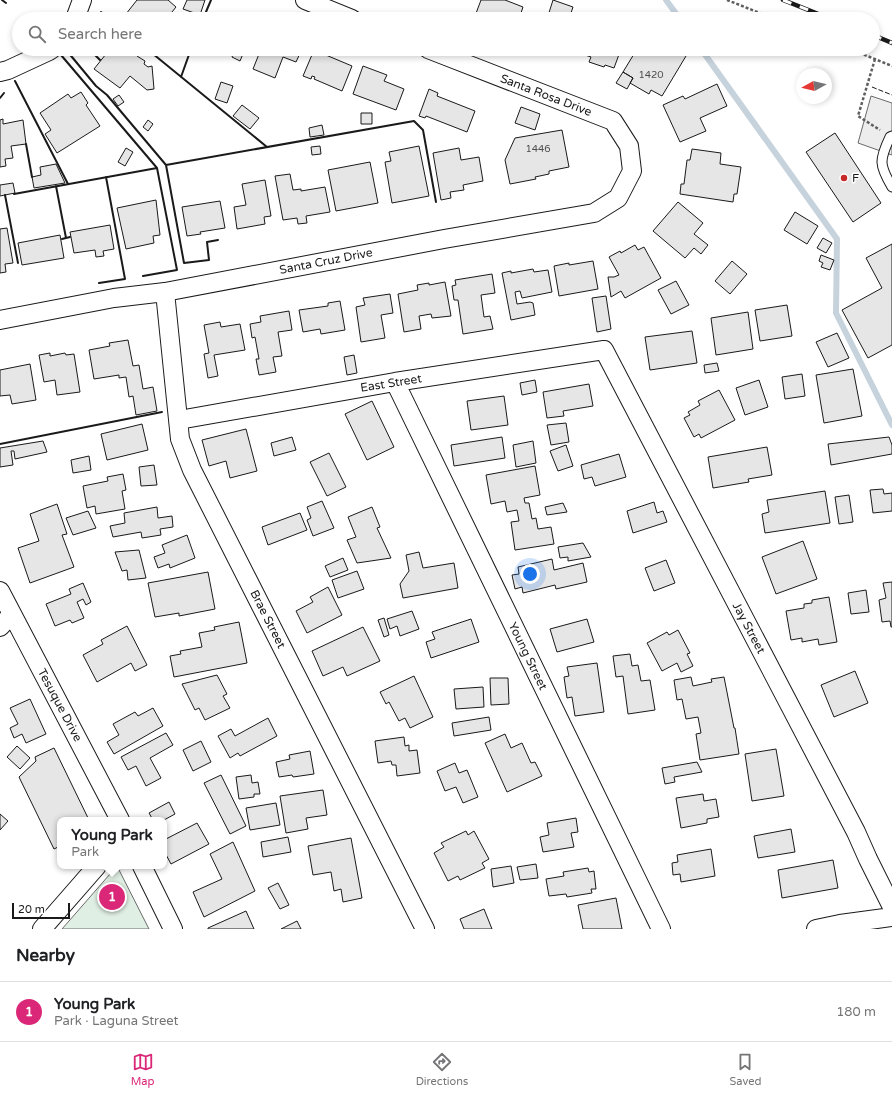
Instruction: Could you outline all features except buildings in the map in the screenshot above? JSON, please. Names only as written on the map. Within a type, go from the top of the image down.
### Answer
[{"type":"street","points":[[78,12],[82,0]]},
{"type":"street","points":[[305,0],[335,12]]},
{"type":"street","points":[[0,72],[8,70],[38,56]]},
{"type":"street","name":"Santa Rosa Drive","points":[[446,56],[613,121],[629,146],[632,171]]},
{"type":"street","name":"Santa Cruz Drive","points":[[0,320],[114,298],[165,292],[444,239],[594,213],[618,198],[632,171]]},
{"type":"street","name":"Brae Street","points":[[165,292],[180,439],[192,470],[425,929]]},
{"type":"street","name":"East Street","points":[[179,420],[395,382],[604,350]]},
{"type":"street","name":"Jay Street","points":[[604,350],[856,832],[892,907]]},
{"type":"street","name":"Young Street","points":[[395,382],[661,929]]},
{"type":"street","name":"Tesuque Drive","points":[[0,591],[118,817]]},
{"type":"street","points":[[0,627],[12,614]]},
{"type":"street","points":[[42,929],[94,869]]},
{"type":"street","points":[[143,869],[173,929]]},
{"type":"street","points":[[816,929],[892,917]]},
{"type":"lane","points":[[891,136],[882,153],[883,171],[892,187]]},
{"type":"path","points":[[727,0],[757,12]]},
{"type":"path","points":[[868,56],[892,66]]},
{"type":"path","points":[[875,59],[858,116],[891,136]]},
{"type":"green space","points":[[114,869],[119,869],[149,929],[62,929]]},
{"type":"shaded area","points":[[871,96],[892,103],[892,155],[858,143]]},
{"type":"waterway","points":[[666,0],[675,12]]},
{"type":"waterway","points":[[706,56],[837,239],[836,313],[892,425]]},
{"type":"railway","points":[[783,0],[813,12]]},
{"type":"railway","points":[[880,38],[892,43]]},
{"type":"fence","points":[[872,87],[892,95]]},
{"type":"wall","points":[[2,0],[6,3]]},
{"type":"wall","points":[[206,12],[211,0]]},
{"type":"wall","points":[[14,194],[157,168],[62,56]]},
{"type":"wall","points":[[71,56],[96,86],[107,95],[166,165]]},
{"type":"wall","points":[[96,56],[100,60]]},
{"type":"wall","points":[[156,56],[267,147]]},
{"type":"wall","points":[[181,77],[188,56]]},
{"type":"wall","points":[[15,81],[68,184]]},
{"type":"wall","points":[[0,98],[4,93]]},
{"type":"wall","points":[[218,240],[207,242],[209,260],[184,263],[166,165],[414,121],[423,130],[436,202]]},
{"type":"wall","points":[[26,144],[32,177]]},
{"type":"wall","points":[[143,276],[177,270],[157,168]]},
{"type":"wall","points":[[99,283],[125,279],[106,177]]},
{"type":"wall","points":[[56,186],[66,238]]},
{"type":"wall","points":[[5,195],[18,263]]},
{"type":"wall","points":[[62,239],[70,237]]},
{"type":"wall","points":[[0,444],[162,412]]},
{"type":"place","name":"F","points":[[844,178]]},
{"type":"place","name":"Young Park","points":[[112,897]]}]
